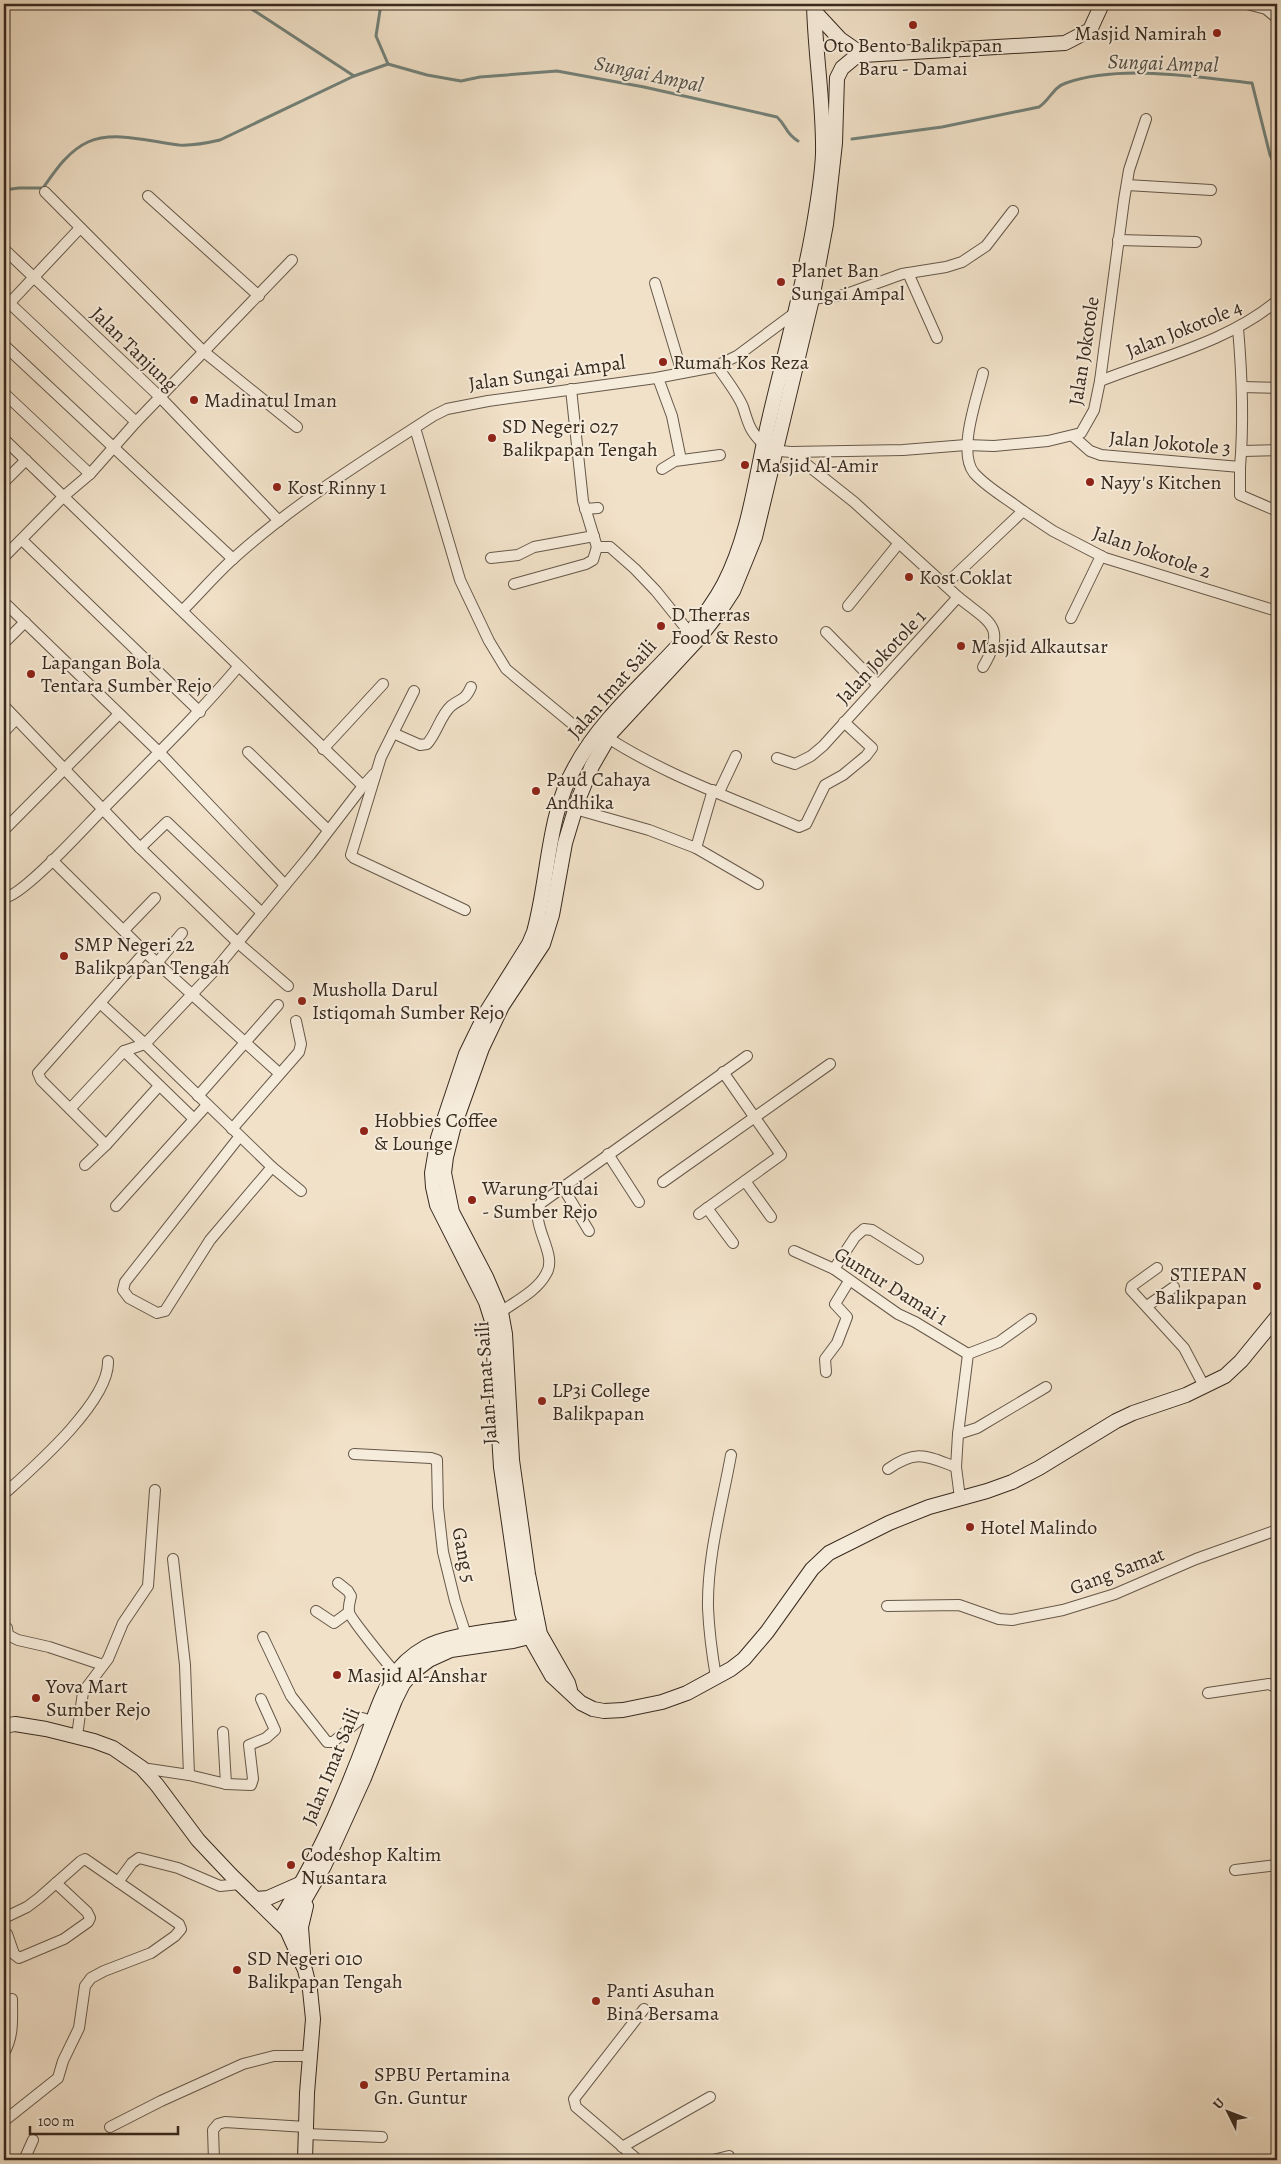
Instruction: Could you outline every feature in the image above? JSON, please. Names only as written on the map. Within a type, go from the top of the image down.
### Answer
[{"type":"main road","points":[[812,299],[826,224],[826,179],[830,135],[837,78],[842,68],[854,58],[863,55],[1066,43],[1090,30],[1102,4]]},
{"type":"main road","points":[[815,8],[840,39],[863,55]]},
{"type":"main road","points":[[815,8],[830,135]]},
{"type":"main road","points":[[794,313],[826,179]]},
{"type":"main road","name":"Jalan Imat Saili","points":[[531,1627],[528,1574],[512,1460],[505,1334],[501,1312],[486,1277],[452,1212],[444,1173],[448,1144],[473,1069],[534,932],[557,815],[568,779],[601,728],[631,693],[689,632],[724,585],[743,533],[812,299]]},
{"type":"main road","name":"Jalan Imat Saili","points":[[531,1627],[501,1468],[492,1321],[481,1293],[441,1214],[432,1187],[432,1173],[438,1138],[466,1054],[478,1028],[510,985],[536,957],[548,931],[565,843],[588,773],[608,738],[699,638],[733,591],[755,537],[767,448],[794,313]]},
{"type":"main road","points":[[531,1627],[568,1683],[571,1693],[581,1703],[593,1709],[623,1710],[662,1702],[687,1693],[731,1669],[744,1658],[768,1632],[812,1569],[828,1553],[888,1523],[929,1507],[1012,1482],[1039,1468],[1116,1421],[1133,1413],[1186,1395],[1225,1376],[1241,1362],[1277,1318]]},
{"type":"main road","name":"Jalan Imat Saili","points":[[306,1888],[378,1704],[396,1672],[415,1654],[428,1646],[466,1636],[511,1628],[531,1627]]},
{"type":"main road","name":"Jalan Imat Saili","points":[[306,1888],[324,1866],[360,1786],[395,1700],[403,1684],[413,1672],[429,1660],[451,1650],[531,1627]]},
{"type":"main road","points":[[4,1726],[16,1724],[77,1736],[113,1748],[142,1768],[198,1840],[283,1926],[306,1970]]},
{"type":"main road","points":[[256,1899],[306,1888]]},
{"type":"main road","points":[[283,1926],[306,1888]]},
{"type":"main road","points":[[305,2160],[313,2020],[302,1927],[306,1888]]},
{"type":"street","points":[[1247,4],[1266,9],[1277,18]]},
{"type":"street","name":"Jalan Jokotole","points":[[1073,436],[1081,433],[1092,416],[1100,381],[1127,185],[1146,119]]},
{"type":"street","points":[[1127,185],[1211,190]]},
{"type":"street","points":[[45,192],[203,351],[297,427]]},
{"type":"street","points":[[148,196],[260,296]]},
{"type":"street","points":[[812,299],[844,295],[908,273],[946,267],[962,262],[974,255],[996,234],[1013,211]]},
{"type":"street","points":[[80,228],[6,304],[136,422]]},
{"type":"street","points":[[1118,240],[1196,242]]},
{"type":"street","name":"Jalan Tanjung","points":[[4,250],[160,397],[279,521]]},
{"type":"street","points":[[4,558],[64,496],[90,474],[203,351],[260,296],[292,260]]},
{"type":"street","points":[[908,273],[937,338]]},
{"type":"street","points":[[655,282],[682,373]]},
{"type":"street","name":"Jalan Sungai Ampal","points":[[183,610],[233,559],[279,521],[329,484],[433,416],[462,406],[658,378],[718,366],[737,356],[812,299]]},
{"type":"street","name":"Jalan Jokotole 4","points":[[1100,381],[1157,362],[1238,328],[1277,301]]},
{"type":"street","name":"Jalan Jokotole 3","points":[[1238,328],[1242,387],[1240,495],[1243,498],[1277,511]]},
{"type":"street","points":[[4,345],[113,449],[233,559]]},
{"type":"street","points":[[718,366],[742,406],[746,421],[751,430],[767,448],[790,452],[903,450],[966,445],[1022,444],[1073,436]]},
{"type":"street","points":[[966,445],[983,373]]},
{"type":"street","points":[[658,378],[673,421],[681,460]]},
{"type":"street","points":[[1242,387],[1277,388]]},
{"type":"street","points":[[514,584],[586,564],[593,560],[598,547],[585,509],[580,483],[571,389]]},
{"type":"street","points":[[4,393],[90,474]]},
{"type":"street","points":[[415,428],[460,580],[489,640],[506,669],[576,727]]},
{"type":"street","name":"Jalan Jokotole 3","points":[[1073,436],[1090,451],[1101,455],[1240,467]]},
{"type":"street","points":[[4,439],[363,786]]},
{"type":"street","name":"Jalan Jokotole 2","points":[[966,445],[968,461],[975,474],[1053,531],[1101,556],[1277,611]]},
{"type":"street","name":"Jalan Jokotole 3","points":[[1242,451],[1277,450]]},
{"type":"street","points":[[790,452],[854,502],[987,622],[995,633],[992,651],[983,667]]},
{"type":"street","points":[[662,469],[668,464],[681,460],[720,455]]},
{"type":"street","points":[[4,482],[26,460]]},
{"type":"street","points":[[585,509],[598,508]]},
{"type":"street","points":[[945,585],[1023,510]]},
{"type":"street","points":[[491,558],[518,554],[534,547],[594,536]]},
{"type":"street","points":[[22,540],[200,712]]},
{"type":"street","points":[[848,606],[899,543]]},
{"type":"street","points":[[598,547],[610,547],[636,569],[689,632]]},
{"type":"street","points":[[1071,618],[1101,556]]},
{"type":"street","name":"Jalan Jokotole 1","points":[[777,758],[791,764],[802,762],[823,746],[958,597]]},
{"type":"street","points":[[4,602],[160,753],[285,885]]},
{"type":"street","points":[[4,643],[25,622]]},
{"type":"street","points":[[826,632],[878,685]]},
{"type":"street","points":[[4,898],[16,893],[52,860],[200,712],[238,667]]},
{"type":"street","points":[[324,749],[383,684]]},
{"type":"street","points":[[393,733],[420,745],[427,744],[446,712],[454,704],[465,699],[471,687]]},
{"type":"street","points":[[414,691],[374,774],[351,852],[352,857],[465,910]]},
{"type":"street","points":[[4,706],[140,848],[237,942],[288,986]]},
{"type":"street","points":[[4,830],[119,714]]},
{"type":"street","points":[[4,732],[16,718]]},
{"type":"street","points":[[608,738],[650,762],[799,827],[804,827],[824,785],[843,775],[866,756],[872,748],[842,724]]},
{"type":"street","points":[[248,752],[328,830]]},
{"type":"street","points":[[696,848],[716,791],[736,756]]},
{"type":"street","points":[[70,1109],[124,1051],[145,1044],[216,969],[374,774]]},
{"type":"street","points":[[575,809],[649,830],[696,848],[758,884]]},
{"type":"street","points":[[140,848],[168,823],[262,913]]},
{"type":"street","points":[[52,860],[145,952],[279,1073]]},
{"type":"street","points":[[124,930],[155,898]]},
{"type":"street","points":[[157,962],[182,933]]},
{"type":"street","points":[[106,1145],[41,1080],[38,1074],[145,952]]},
{"type":"street","points":[[100,1003],[272,1167],[301,1192]]},
{"type":"street","points":[[198,1096],[278,1005]]},
{"type":"street","points":[[272,1167],[210,1240],[165,1311],[157,1313],[130,1298],[122,1290],[125,1282],[279,1073],[300,1048],[296,1021]]},
{"type":"street","points":[[124,1051],[193,1118]]},
{"type":"street","points":[[501,1312],[539,1284],[548,1272],[549,1262],[536,1215],[537,1209],[548,1196],[746,1056]]},
{"type":"street","points":[[663,1182],[830,1064]]},
{"type":"street","points":[[723,1072],[781,1155],[703,1211],[733,1243]]},
{"type":"street","points":[[85,1165],[106,1145],[159,1086]]},
{"type":"street","points":[[116,1206],[193,1118],[207,1105]]},
{"type":"street","points":[[608,1154],[639,1202]]},
{"type":"street","points":[[745,1181],[771,1217]]},
{"type":"street","points":[[562,1186],[590,1230]]},
{"type":"street","points":[[834,1269],[858,1233],[864,1229],[872,1230],[918,1258]]},
{"type":"street","name":"Guntur Damai 1","points":[[794,1251],[834,1269],[898,1314],[968,1354]]},
{"type":"street","points":[[1157,1268],[1130,1288],[1184,1348],[1204,1386]]},
{"type":"street","points":[[826,1372],[825,1359],[837,1344],[847,1317],[837,1307],[836,1300],[849,1281]]},
{"type":"street","points":[[1147,1306],[1174,1286]]},
{"type":"street","points":[[960,1498],[956,1467],[968,1354],[999,1342],[1031,1319]]},
{"type":"street","points":[[4,1494],[43,1460],[72,1429],[106,1375],[108,1361]]},
{"type":"street","points":[[958,1434],[977,1428],[1046,1386]]},
{"type":"street","name":"Gang 5","points":[[354,1454],[435,1459],[438,1462],[438,1507],[443,1552],[466,1636]]},
{"type":"street","points":[[888,1469],[902,1460],[920,1454],[956,1467]]},
{"type":"street","points":[[716,1677],[708,1608],[709,1587],[731,1455]]},
{"type":"street","points":[[77,1736],[83,1692],[103,1666],[124,1622],[148,1586],[152,1548],[154,1490]]},
{"type":"street","name":"Gang Samat","points":[[887,1606],[967,1607],[999,1619],[1012,1620],[1063,1610],[1115,1594],[1196,1559],[1277,1530]]},
{"type":"street","points":[[173,1559],[185,1665],[189,1776]]},
{"type":"street","points":[[338,1583],[351,1596],[349,1612],[387,1665],[396,1672]]},
{"type":"street","points":[[316,1610],[334,1623],[349,1612]]},
{"type":"street","points":[[4,1626],[7,1628],[8,1635],[18,1640],[49,1647],[103,1666]]},
{"type":"street","points":[[263,1637],[291,1696],[327,1742],[333,1742],[362,1718],[372,1722]]},
{"type":"street","points":[[1208,1693],[1269,1684],[1277,1688]]},
{"type":"street","points":[[142,1768],[226,1784],[251,1785],[253,1779],[249,1751],[250,1745],[266,1738],[275,1730],[261,1698]]},
{"type":"street","points":[[223,1732],[226,1784]]},
{"type":"street","points":[[118,1882],[132,1862],[139,1858],[178,1868],[220,1886],[240,1884]]},
{"type":"street","points":[[4,1918],[27,1907],[85,1859],[179,1924],[180,1931],[152,1953],[104,1971],[91,1978],[85,1986],[79,2028],[58,2078],[4,2121]]},
{"type":"street","points":[[1235,1870],[1277,1865]]},
{"type":"street","points":[[7,1934],[14,1954],[19,1958],[64,1939],[88,1922],[90,1918],[87,1912],[56,1883]]},
{"type":"street","points":[[4,2053],[12,2032],[12,1999]]},
{"type":"street","points":[[638,2160],[576,2107],[574,2099],[644,2009]]},
{"type":"street","points":[[110,2127],[161,2101],[243,2064],[274,2056],[310,2056]]},
{"type":"street","points":[[622,2147],[710,2097]]},
{"type":"street","points":[[214,2160],[213,2130],[218,2124],[225,2122],[382,2137]]},
{"type":"street","points":[[24,2160],[33,2140]]},
{"type":"street","points":[[714,2160],[729,2156]]},
{"type":"waterway","points":[[244,4],[354,76]]},
{"type":"waterway","name":"Sungai Ampal","points":[[381,4],[376,36],[388,64],[427,75],[461,81],[480,77],[557,71],[644,87],[777,117],[798,141]]},
{"type":"waterway","points":[[4,190],[43,188],[62,162],[74,151],[88,142],[99,139],[121,137],[184,145],[220,140],[354,76],[388,64]]},
{"type":"waterway","name":"Sungai Ampal","points":[[852,139],[942,127],[1039,107],[1062,85],[1087,77],[1134,73],[1183,75],[1252,83],[1270,155],[1273,161],[1277,162]]},
{"type":"place","name":"Oto Bento Balikpapan Baru - Damai","points":[[913,25]]},
{"type":"place","name":"Masjid Namirah","points":[[1217,33]]},
{"type":"place","name":"Planet Ban Sungai Ampal","points":[[781,282]]},
{"type":"place","name":"Rumah Kos Reza","points":[[663,362]]},
{"type":"place","name":"Madinatul Iman","points":[[194,400]]},
{"type":"place","name":"SD Negeri 027 Balikpapan Tengah","points":[[492,438]]},
{"type":"place","name":"Masjid Al-Amir","points":[[745,465]]},
{"type":"place","name":"Nayy's Kitchen","points":[[1090,482]]},
{"type":"place","name":"Kost Rinny 1","points":[[277,487]]},
{"type":"place","name":"Kost Coklat","points":[[909,577]]},
{"type":"place","name":"D Therras Food & Resto","points":[[661,626]]},
{"type":"place","name":"Masjid Alkautsar","points":[[961,646]]},
{"type":"place","name":"Lapangan Bola Tentara Sumber Rejo","points":[[31,674]]},
{"type":"place","name":"Paud Cahaya Andhika","points":[[536,791]]},
{"type":"place","name":"SMP Negeri 22 Balikpapan Tengah","points":[[64,956]]},
{"type":"place","name":"Musholla Darul Istiqomah Sumber Rejo","points":[[302,1001]]},
{"type":"place","name":"Hobbies Coffee & Lounge","points":[[364,1131]]},
{"type":"place","name":"Warung Tudai - Sumber Rejo","points":[[472,1200]]},
{"type":"place","name":"STIEPAN Balikpapan","points":[[1257,1286]]},
{"type":"place","name":"LP3i College Balikpapan","points":[[542,1401]]},
{"type":"place","name":"Hotel Malindo","points":[[970,1527]]},
{"type":"place","name":"Masjid Al-Anshar","points":[[337,1675]]},
{"type":"place","name":"Yova Mart Sumber Rejo","points":[[36,1698]]},
{"type":"place","name":"Codeshop Kaltim Nusantara","points":[[291,1865]]},
{"type":"place","name":"SD Negeri 010 Balikpapan Tengah","points":[[237,1970]]},
{"type":"place","name":"Panti Asuhan Bina Bersama","points":[[596,2001]]},
{"type":"place","name":"SPBU Pertamina Gn. Guntur","points":[[364,2085]]}]
